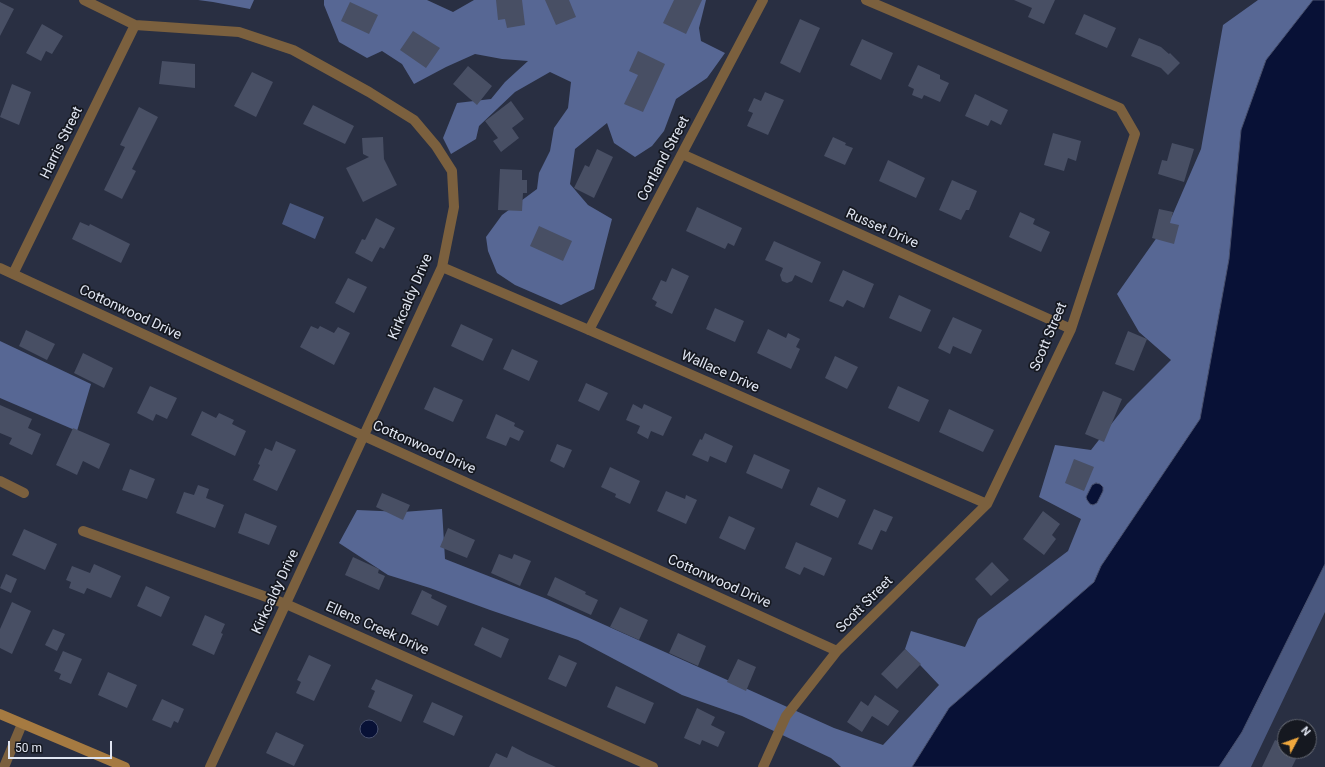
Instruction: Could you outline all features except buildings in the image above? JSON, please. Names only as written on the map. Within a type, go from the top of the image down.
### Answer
[{"type":"street","name":"Kirkcaldy Drive","points":[[84,0],[135,24],[239,32],[293,50],[369,92],[414,120],[436,146],[452,171],[454,206],[442,267],[210,767]]},
{"type":"street","name":"Cortland Street","points":[[590,330],[764,0]]},
{"type":"street","name":"Scott Street","points":[[763,767],[786,716],[837,652],[987,504],[1071,329],[1135,134],[1120,108],[866,0]]},
{"type":"street","name":"Harris Street","points":[[14,274],[135,24]]},
{"type":"street","name":"Russet Drive","points":[[682,154],[1071,329]]},
{"type":"street","name":"Wallace Drive","points":[[442,267],[590,330],[987,504]]},
{"type":"street","name":"Cottonwood Drive","points":[[0,268],[837,652]]},
{"type":"street","points":[[0,481],[24,493]]},
{"type":"street","name":"Ellens Creek Drive","points":[[83,531],[286,604],[653,767]]},
{"type":"street","points":[[0,714],[125,767]]},
{"type":"street","points":[[4,767],[22,724]]},
{"type":"shaded area","points":[[198,0],[254,0],[250,9]]},
{"type":"shaded area","points":[[324,0],[427,0],[453,12],[474,0],[706,0],[699,28],[701,41],[725,53],[707,78],[676,99],[664,131],[652,146],[635,157],[614,143],[607,123],[575,149],[570,184],[588,205],[612,219],[594,289],[561,305],[515,285],[497,273],[488,251],[486,237],[502,215],[537,189],[539,173],[550,151],[554,128],[568,108],[571,82],[550,72],[515,92],[479,126],[476,139],[451,154],[443,138],[457,103],[491,99],[505,82],[528,61],[502,59],[475,54],[414,84],[402,64],[382,51],[367,58],[339,42],[324,5]]},
{"type":"shaded area","points":[[1258,0],[1313,0],[1266,60],[1241,130],[1229,259],[1200,419],[1101,566],[1094,582],[949,708],[912,767],[841,767],[831,758],[742,716],[682,695],[578,640],[430,588],[388,575],[339,543],[357,510],[403,512],[442,509],[445,559],[547,599],[834,728],[883,745],[939,685],[905,649],[911,631],[965,647],[978,619],[1068,551],[1081,519],[1039,497],[1055,445],[1091,450],[1127,404],[1171,360],[1139,332],[1117,294],[1172,216],[1201,149],[1223,25]]},
{"type":"shaded area","points":[[1313,0],[1325,0],[1325,564],[1242,732],[1219,767],[912,767],[949,708],[1094,582],[1101,566],[1200,419],[1229,259],[1241,130],[1266,60]]},
{"type":"shaded area","points":[[290,203],[324,217],[315,239],[282,224]]},
{"type":"shaded area","points":[[0,341],[91,384],[77,431],[0,398]]},
{"type":"shaded area","points":[[1096,483],[1103,487],[1103,491],[1097,503],[1093,505],[1090,504],[1086,497],[1092,485]]},
{"type":"shaded area","points":[[1325,564],[1325,612],[1251,767],[1219,767],[1242,732]]},
{"type":"shaded area","points":[[369,720],[376,722],[378,729],[376,736],[369,738],[362,736],[360,729],[362,722]]}]
